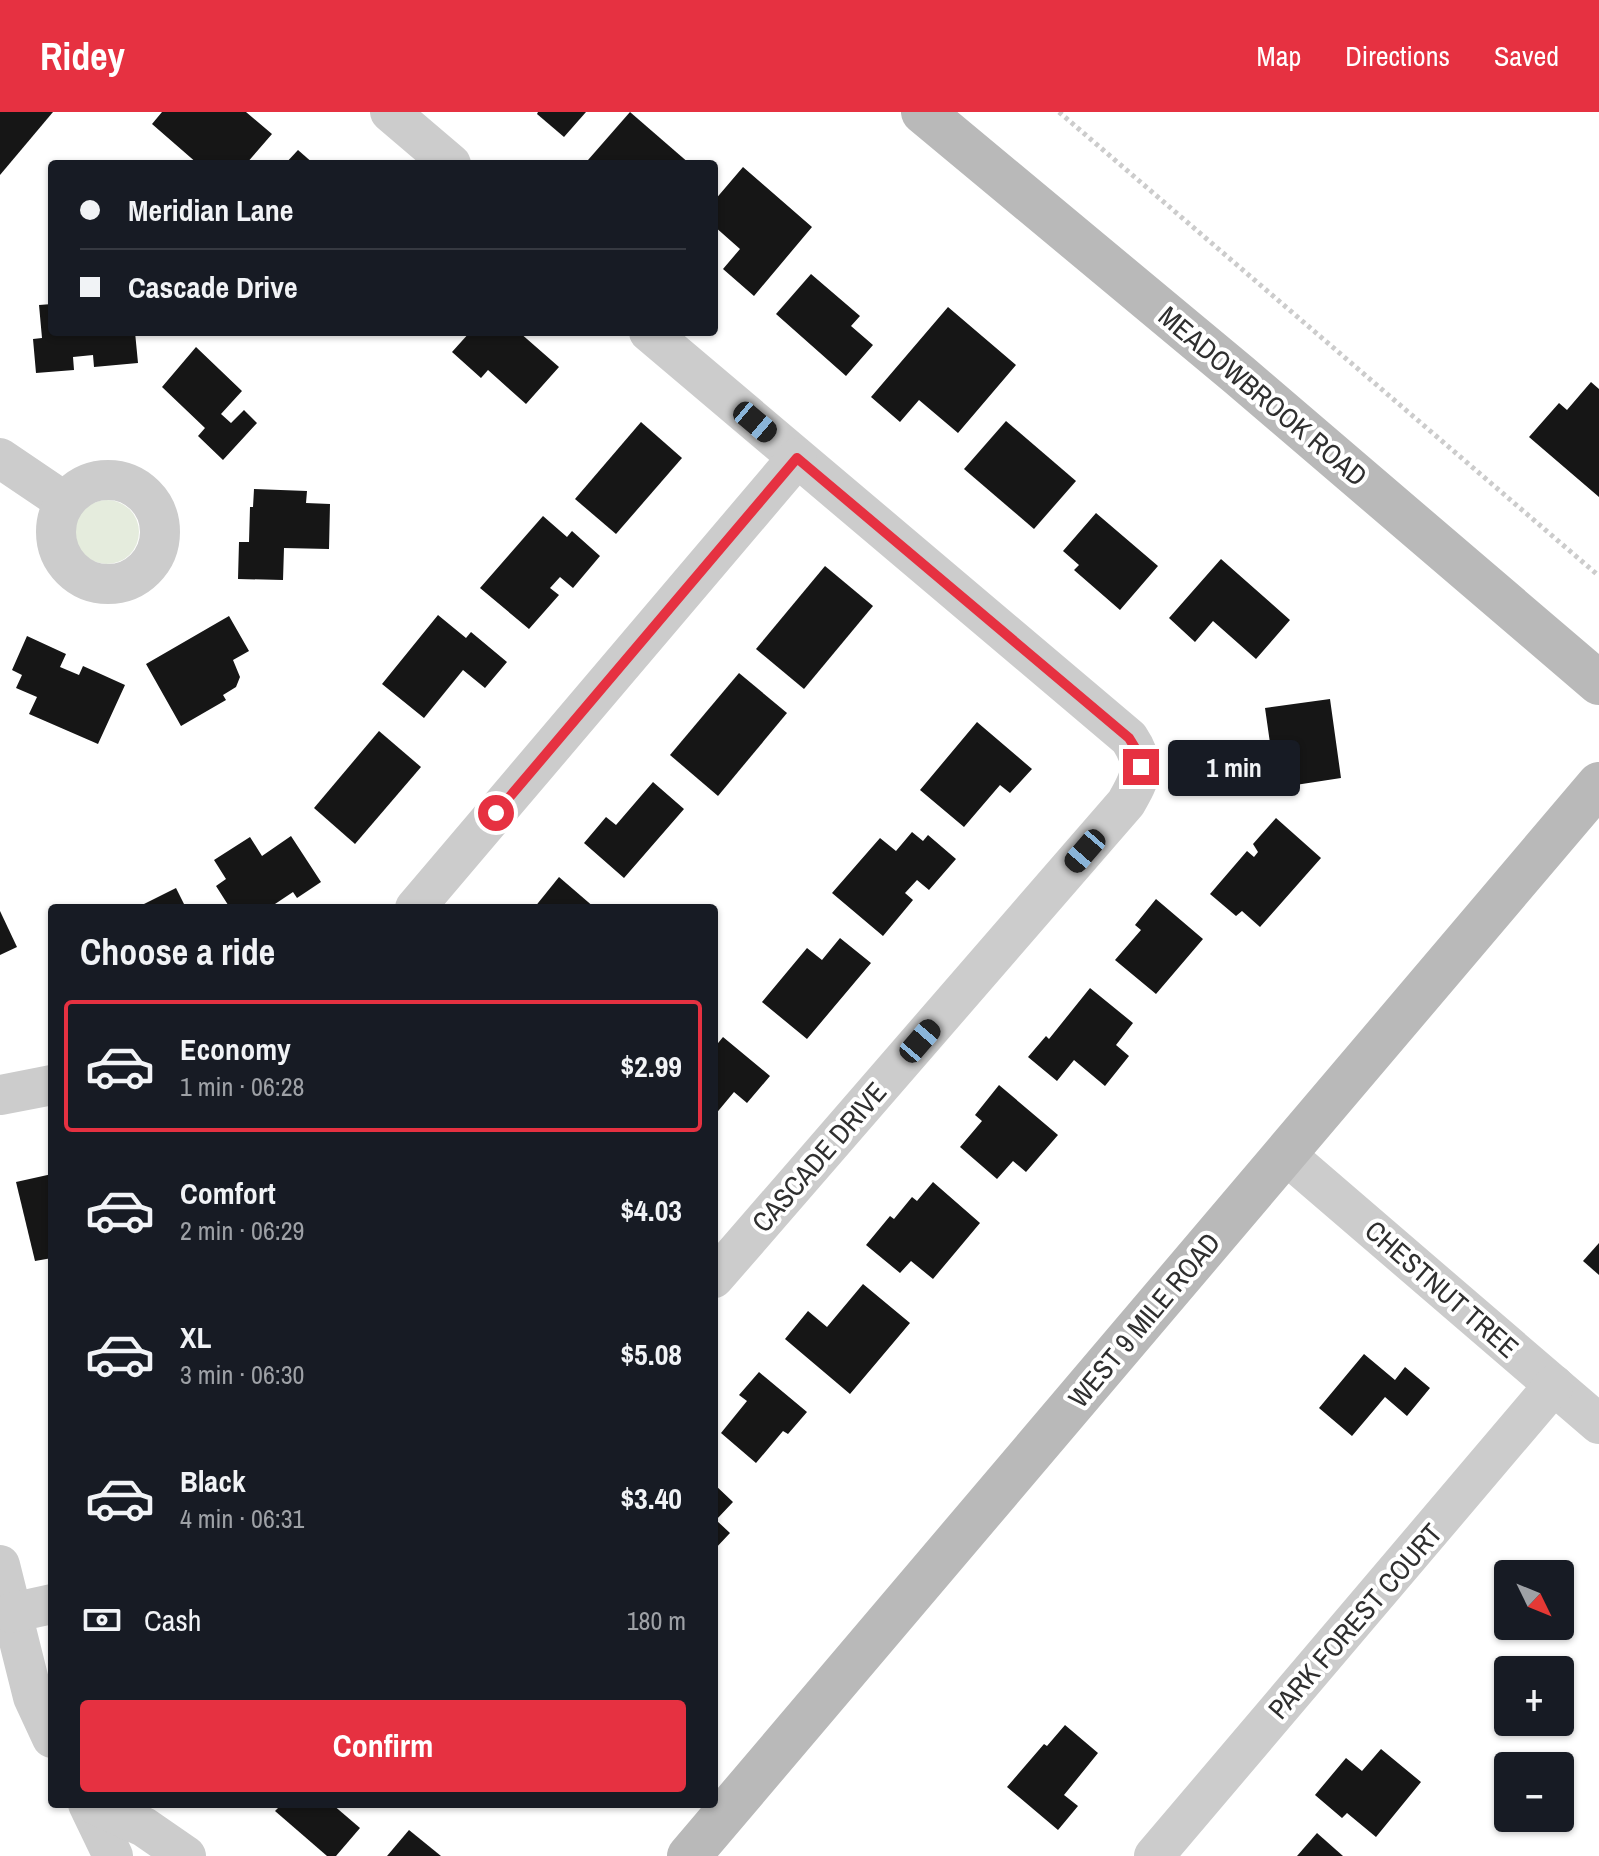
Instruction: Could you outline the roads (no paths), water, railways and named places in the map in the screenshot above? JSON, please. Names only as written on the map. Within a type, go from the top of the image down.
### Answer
[{"type":"street","points":[[390,112],[446,160]]},
{"type":"street","name":"MEADOWBROOK ROAD","points":[[923,112],[1251,385],[1599,683]]},
{"type":"street","name":"CASCADE DRIVE","points":[[654,336],[1129,738],[1137,751],[1141,767],[1136,786],[1126,803],[718,1273]]},
{"type":"street","points":[[0,458],[65,502]]},
{"type":"street","points":[[418,904],[797,458]]},
{"type":"street","name":"WEST 9 MILE ROAD","points":[[689,1856],[1599,784]]},
{"type":"street","points":[[0,1095],[48,1086]]},
{"type":"street","name":"CHESTNUT TREE","points":[[1285,1154],[1599,1424]]},
{"type":"street","name":"PARK FOREST COURT","points":[[1154,1856],[1554,1385]]},
{"type":"street","points":[[0,1565],[33,1697],[48,1729]]},
{"type":"street","points":[[11,1613],[48,1605]]},
{"type":"street","points":[[92,1808],[113,1856]]},
{"type":"street","points":[[99,1808],[144,1827],[186,1856]]}]
